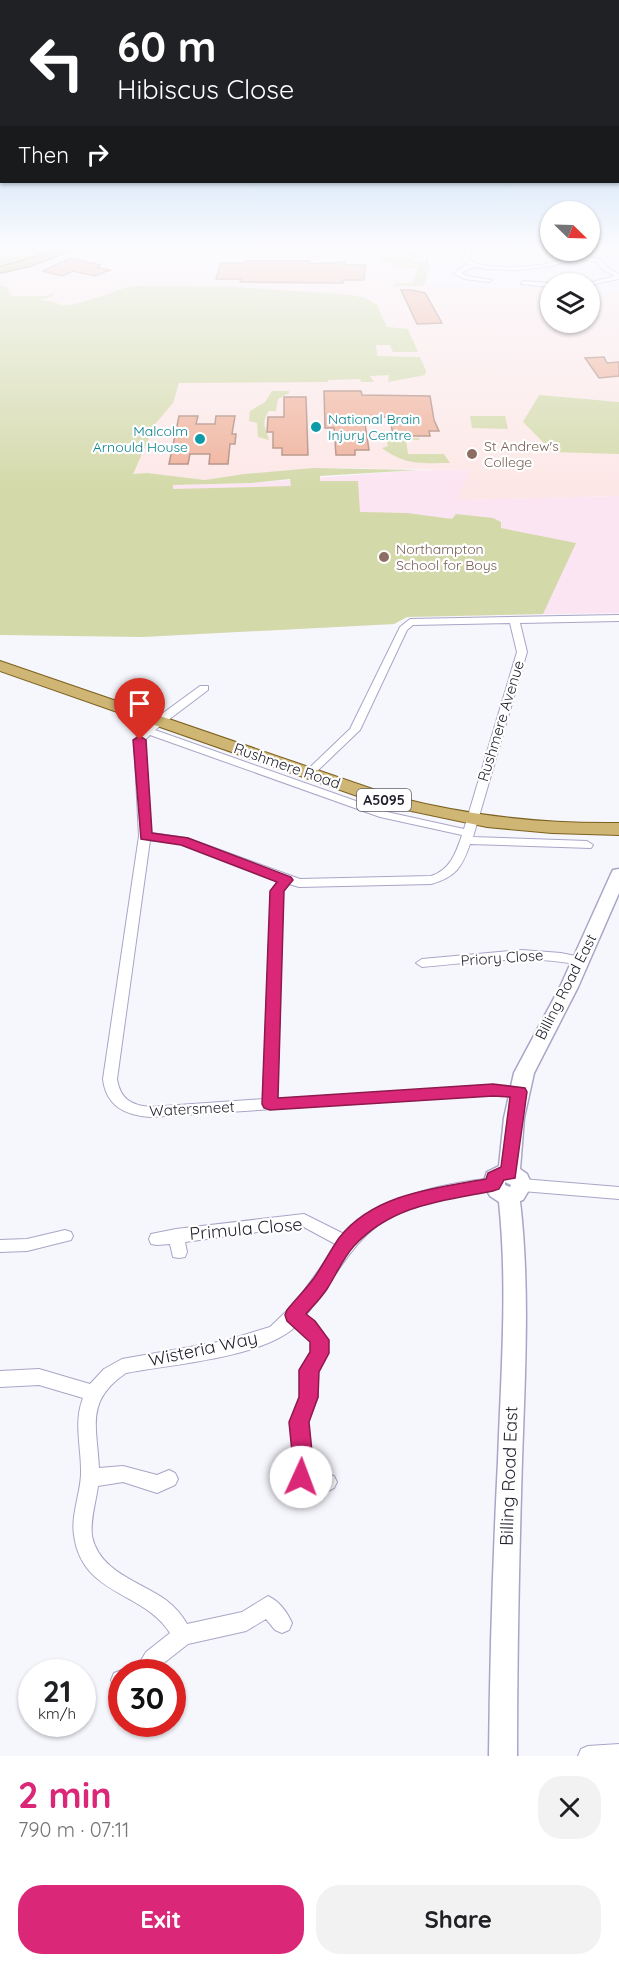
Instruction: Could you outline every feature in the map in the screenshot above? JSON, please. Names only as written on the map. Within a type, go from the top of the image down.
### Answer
[{"type":"main road","name":"Rushmere Road","points":[[0,666],[154,726],[309,773],[469,831],[619,829]]},
{"type":"street","points":[[309,773],[355,730],[405,625],[416,621],[515,622],[619,618]]},
{"type":"street","name":"Rushmere Avenue","points":[[286,880],[299,884],[431,880],[442,878],[454,867],[469,831],[522,652],[515,622]]},
{"type":"street","points":[[154,726],[204,688]]},
{"type":"street","name":"Rushmere Road","points":[[154,726],[384,815],[469,831],[587,845]]},
{"type":"street","name":"Watersmeet","points":[[154,726],[141,737],[139,744],[145,836],[111,1089],[116,1099],[137,1112],[493,1090],[519,1092]]},
{"type":"street","points":[[145,836],[183,841],[286,880],[277,891],[270,1104]]},
{"type":"street","name":"Billing Road East","points":[[503,1756],[504,1623],[514,1350],[513,1234],[508,1185],[519,1092],[531,1056],[580,961],[619,874]]},
{"type":"street","name":"Priory Close","points":[[422,963],[538,954],[580,961]]},
{"type":"street","name":"Wisteria Way","points":[[93,1393],[112,1372],[122,1365],[238,1345],[277,1332],[319,1285],[346,1242],[366,1223],[399,1204],[441,1192],[508,1185],[619,1193]]},
{"type":"street","name":"Primula Close","points":[[157,1239],[304,1220],[346,1242]]},
{"type":"street","name":"Primula Close","points":[[176,1235],[179,1252]]},
{"type":"street","points":[[0,1246],[27,1245],[65,1236]]},
{"type":"street","points":[[294,1315],[309,1327],[319,1340],[319,1353],[309,1370],[309,1397],[299,1422],[303,1462],[295,1498]]},
{"type":"street","points":[[0,1379],[39,1377],[93,1393],[88,1406],[87,1429],[91,1478],[83,1535],[91,1557],[104,1573],[163,1608],[176,1621],[183,1635]]},
{"type":"street","points":[[91,1478],[123,1474],[157,1484],[169,1479]]},
{"type":"street","points":[[301,1477],[328,1482]]},
{"type":"street","points":[[153,1659],[183,1635],[246,1621],[268,1606],[282,1623]]},
{"type":"street","points":[[588,1756],[619,1754]]},
{"type":"shaded area","points":[[0,330],[540,330],[540,333],[600,333],[600,330],[619,330],[619,496],[456,500],[470,470],[341,468],[244,474],[205,480],[146,473],[118,476],[0,375]]},
{"type":"shaded area","name":"Northampton School for Boys","points":[[418,470],[471,470],[457,500],[619,496],[619,613],[407,617],[394,624],[142,637],[156,485],[251,483]]},
{"type":"green space","points":[[0,330],[408,330],[418,352],[393,352],[390,345],[376,345],[377,356],[420,357],[426,371],[425,375],[388,382],[389,375],[370,376],[374,382],[361,382],[360,379],[328,380],[328,382],[179,383],[173,403],[156,423],[133,474],[147,473],[205,480],[313,468],[418,470],[320,476],[320,481],[358,481],[360,512],[407,513],[452,519],[456,514],[493,518],[501,522],[501,528],[576,543],[543,614],[407,617],[394,624],[142,637],[0,635]],"holes":[[[290,479],[291,486],[173,489],[173,485],[251,483]]]},
{"type":"green space","points":[[272,391],[289,391],[289,393],[278,399],[276,411],[269,411],[266,415],[264,426],[269,440],[258,437],[257,423],[249,421],[250,411],[265,402]]},
{"type":"green space","points":[[539,395],[619,402],[619,454],[553,452],[523,422]]},
{"type":"green space","points":[[470,416],[505,416],[508,429],[472,428]]},
{"type":"green space","points":[[420,438],[419,440],[406,440],[408,454],[444,454],[450,463],[407,461],[382,448],[388,446],[386,439]]},
{"type":"building","points":[[604,357],[607,363],[619,362],[619,376],[599,378],[585,358]]},
{"type":"building","points":[[324,391],[361,391],[362,395],[430,396],[434,420],[439,431],[429,431],[430,436],[393,436],[390,417],[364,417],[369,450],[355,450],[355,455],[336,455],[334,428],[325,428]]},
{"type":"building","points":[[284,397],[306,397],[308,455],[282,455],[282,448],[273,448],[273,432],[267,432],[268,417],[284,417]]},
{"type":"building","name":"Malcolm Arnould House","points":[[179,416],[198,416],[196,424],[215,424],[216,416],[235,416],[232,434],[236,434],[235,444],[230,444],[228,464],[209,464],[210,454],[190,454],[188,464],[169,464]]},
{"type":"place","name":"National Brain Injury Centre","points":[[316,427]]},
{"type":"place","name":"Malcolm Arnould House","points":[[200,439]]},
{"type":"place","name":"St Andrew's College","points":[[472,454]]},
{"type":"place","name":"Northampton School for Boys","points":[[384,557]]},
{"type":"route","points":[[140,740],[145,836],[183,841],[286,880],[277,891],[270,1104],[493,1090],[519,1092],[509,1173],[500,1174],[494,1178],[493,1184],[415,1198],[383,1212],[366,1223],[346,1242],[308,1301],[294,1315],[309,1327],[319,1340],[319,1353],[309,1370],[309,1397],[299,1422],[303,1462],[301,1477]]}]
